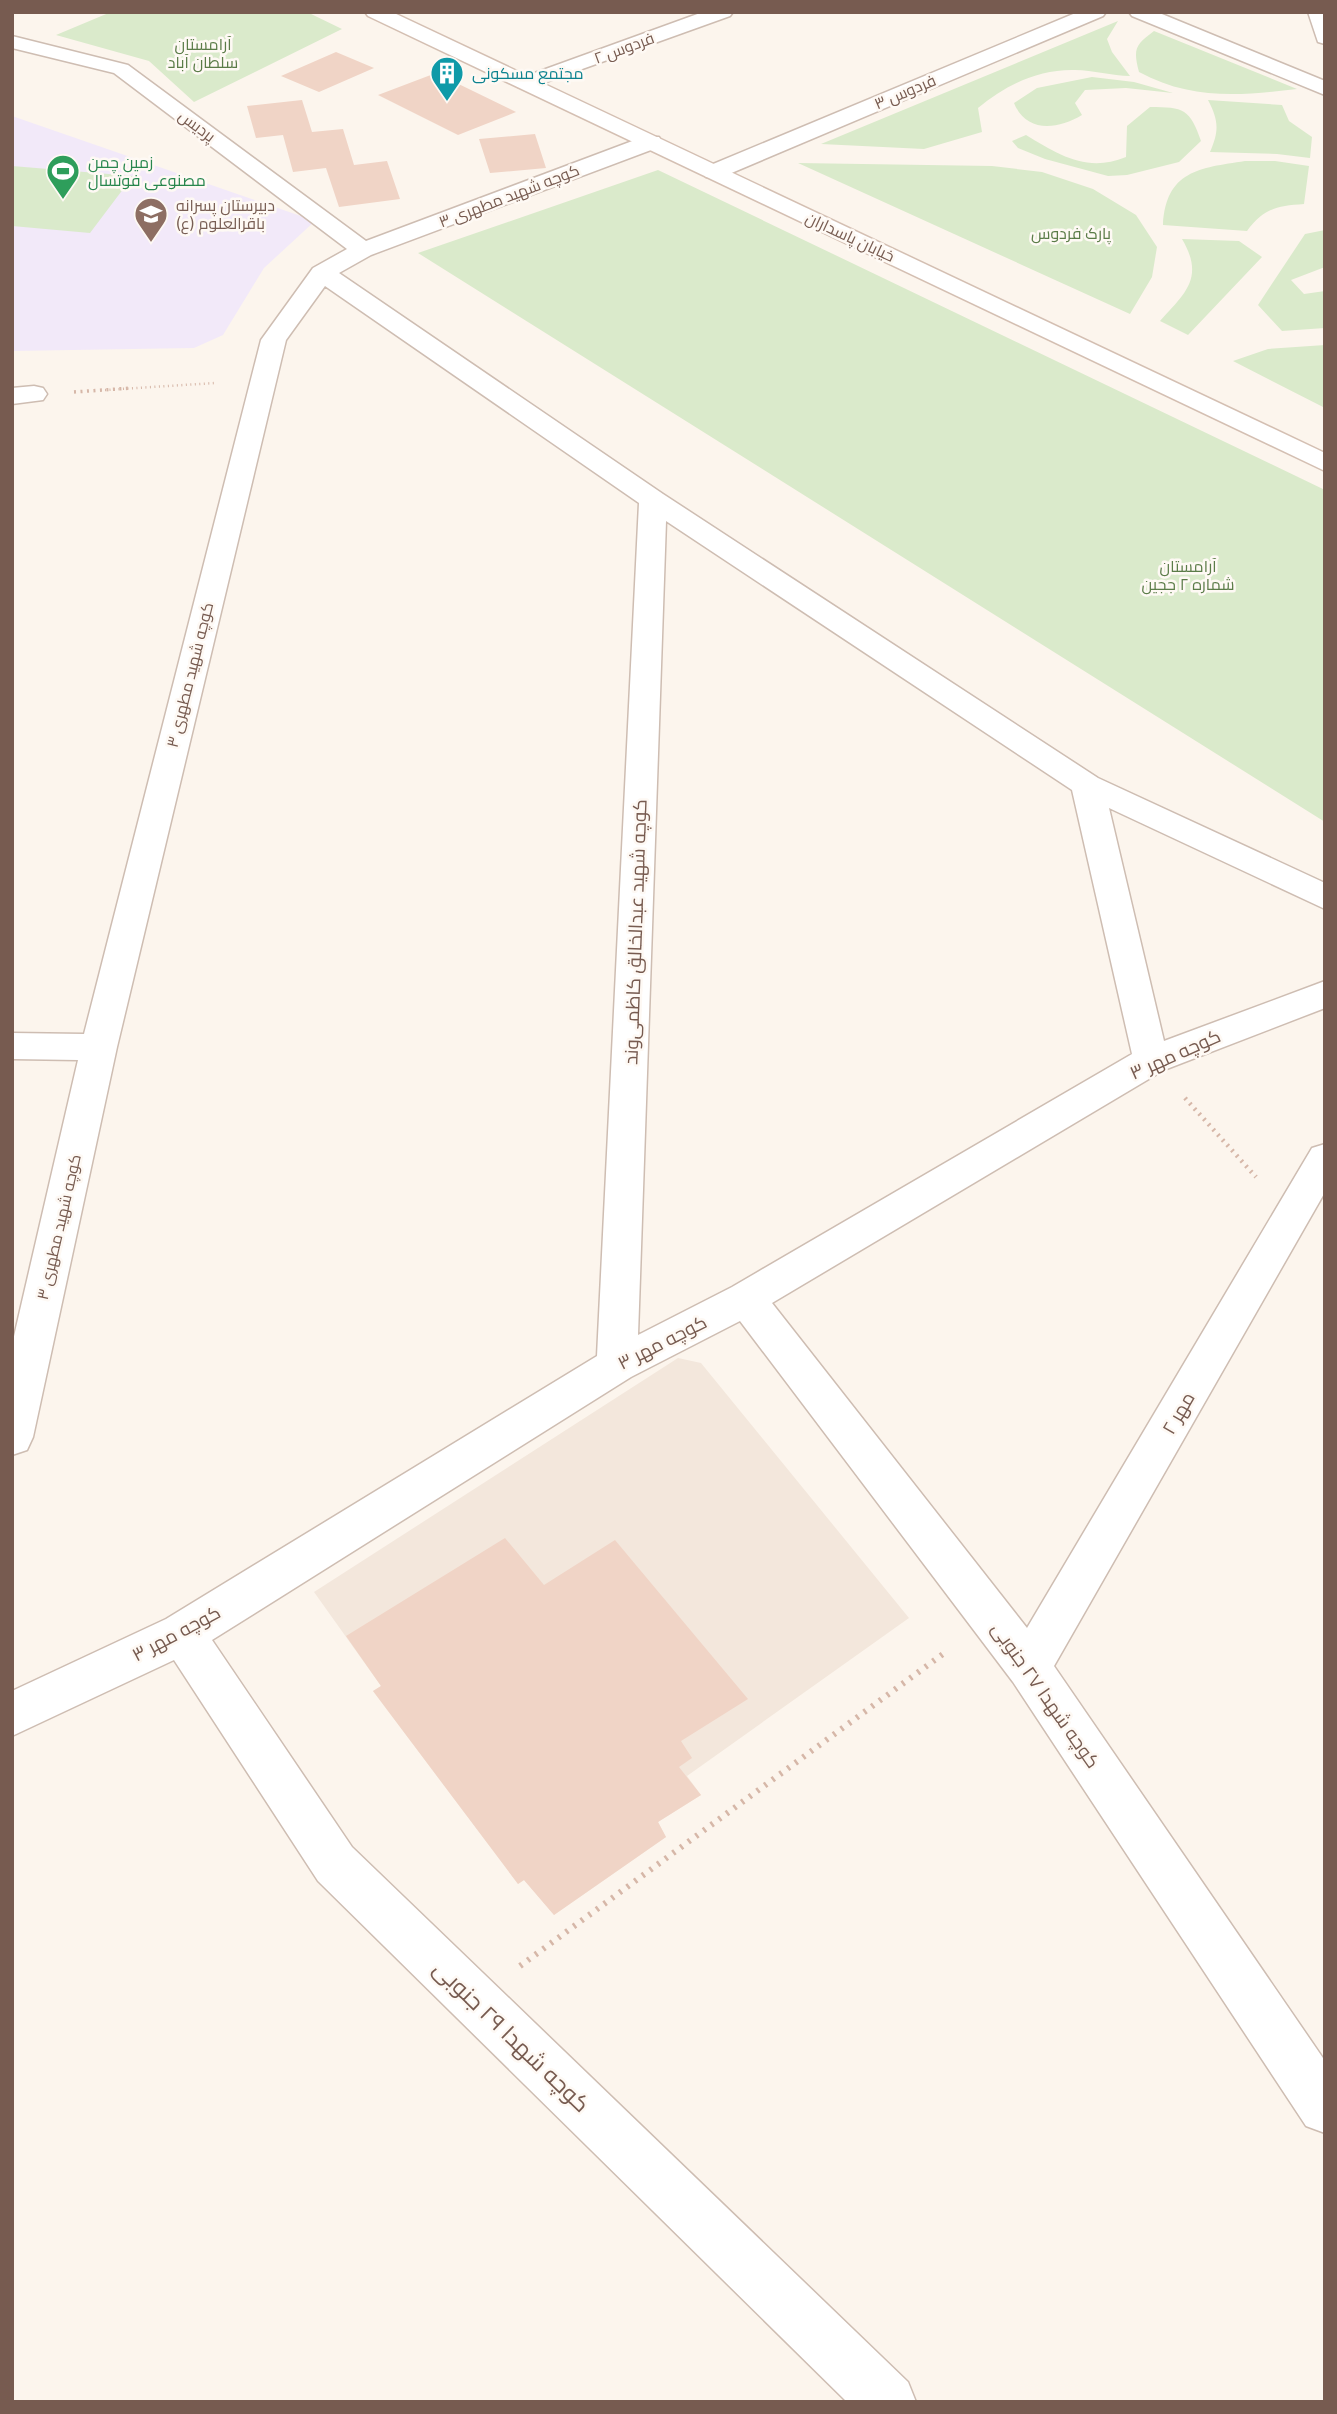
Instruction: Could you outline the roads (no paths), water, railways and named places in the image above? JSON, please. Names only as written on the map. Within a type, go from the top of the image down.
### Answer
[{"type":"street","name":"خیابان پاسداران","points":[[376,12],[1325,463]]},
{"type":"street","name":"فردوس ۲","points":[[525,83],[723,12]]},
{"type":"street","name":"فردوس ۳","points":[[714,172],[1096,12]]},
{"type":"street","points":[[1139,12],[1325,89]]},
{"type":"street","points":[[1318,12],[1325,38]]},
{"type":"street","name":"پردیس","points":[[12,42],[121,69],[363,250]]},
{"type":"street","name":"کوچه شهید مطهری ۳","points":[[12,1437],[99,1047],[274,340],[322,273],[363,250],[651,142]]},
{"type":"street","points":[[322,273],[653,500],[1087,785],[1325,897]]},
{"type":"street","name":"کوچه شهید عبدالخالق کاظمی‌وند","points":[[617,1365],[653,500]]},
{"type":"street","points":[[1087,785],[1151,1060]]},
{"type":"street","name":"کوچه مهر ۳","points":[[12,1714],[182,1634],[617,1365],[746,1299],[1151,1060],[1325,994]]},
{"type":"street","points":[[12,1046],[99,1047]]},
{"type":"street","name":"مهر ۲","points":[[1030,1667],[1325,1158]]},
{"type":"street","name":"کوچه شهدا ۲۷ جنوبی","points":[[746,1299],[1030,1667],[1325,2107]]},
{"type":"street","name":"کوچه شهدا ۲۹ جنوبی","points":[[182,1634],[335,1864],[888,2402]]},
{"type":"place","name":"مجتمع مسکونی","points":[[447,103]]},
{"type":"place","name":"زمین چمن مصنوعی فوتسال","points":[[63,201]]},
{"type":"place","name":"دبیرستان پسرانه باقرالعلوم (ع)","points":[[151,244]]},
{"type":"park label","name":"آرامستان سلطان آباد","points":[[203,53]]},
{"type":"park label","name":"پارک فردوس","points":[[1071,233]]},
{"type":"park label","name":"آرامستان شماره ۲ ججین","points":[[1188,575]]}]
